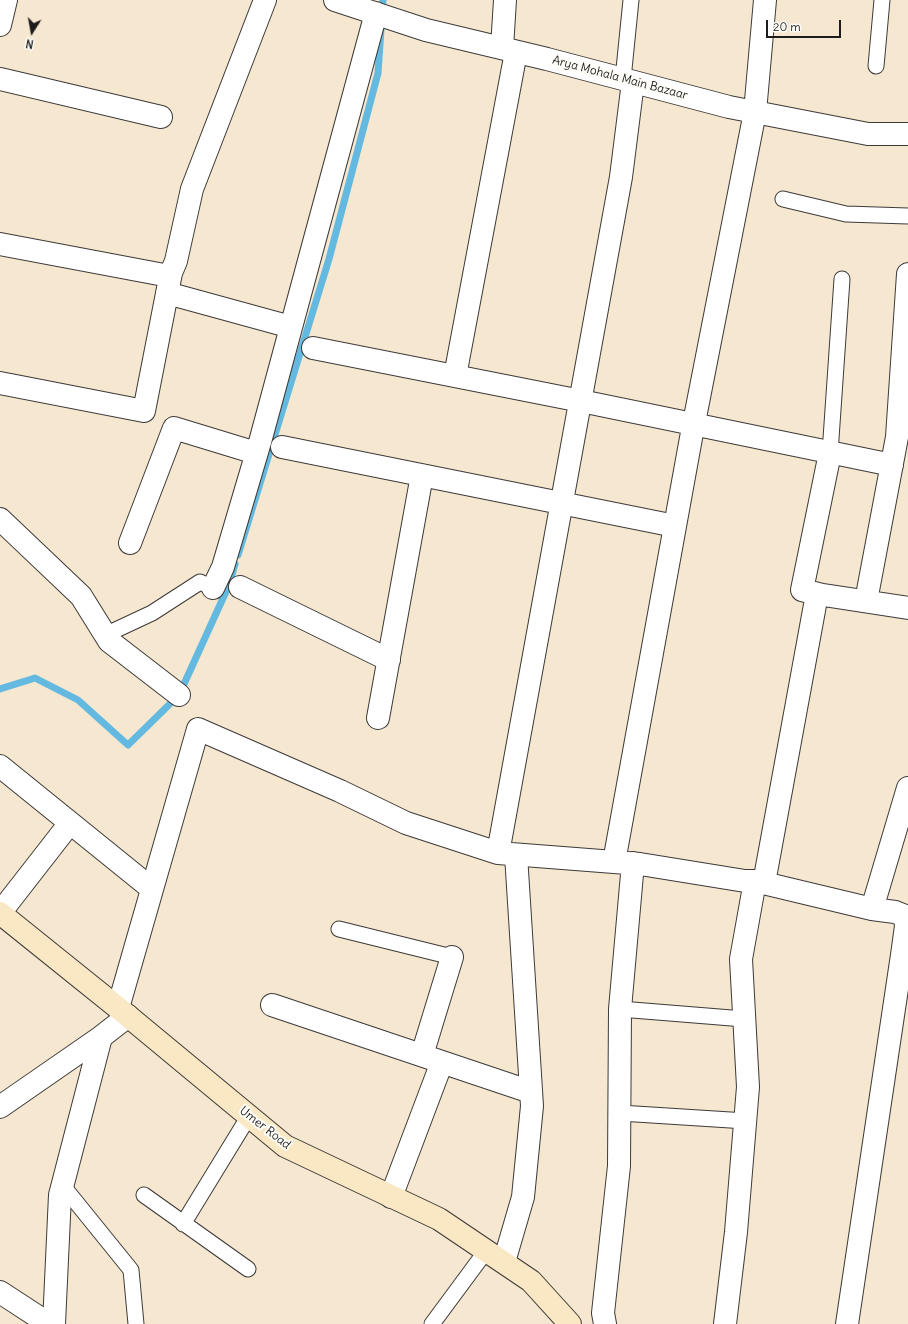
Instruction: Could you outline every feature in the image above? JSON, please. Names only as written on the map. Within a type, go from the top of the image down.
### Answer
[{"type":"street","points":[[0,25],[6,0]]},
{"type":"street","points":[[0,383],[144,411],[169,283],[176,261],[192,189],[266,0]]},
{"type":"street","name":"Arya Mohala Main Bazaar","points":[[336,0],[426,30],[628,80],[728,107],[868,134],[908,134]]},
{"type":"street","points":[[455,376],[509,50],[505,0]]},
{"type":"street","points":[[605,1324],[603,1313],[619,1166],[620,1009],[624,863],[675,526],[755,112],[765,0]]},
{"type":"street","points":[[213,588],[223,567],[256,453],[377,14]]},
{"type":"street","points":[[0,79],[161,117]]},
{"type":"street","points":[[495,1257],[523,1197],[532,1106],[507,854],[563,503],[621,177],[628,80]]},
{"type":"street","points":[[0,244],[164,275],[169,283],[291,327]]},
{"type":"street","points":[[866,602],[897,437],[908,274]]},
{"type":"street","points":[[313,348],[892,465]]},
{"type":"street","points":[[130,543],[174,428],[256,453]]},
{"type":"street","points":[[282,447],[675,526]]},
{"type":"street","points":[[830,453],[802,590],[822,595],[908,608]]},
{"type":"street","points":[[378,718],[422,475]]},
{"type":"street","points":[[0,519],[81,596],[109,641],[179,695]]},
{"type":"street","points":[[240,587],[389,660]]},
{"type":"street","points":[[725,1324],[736,1232],[748,1087],[741,959],[760,882],[817,594],[822,595]]},
{"type":"street","points":[[0,1107],[101,1037],[123,1012],[152,889],[198,729],[340,791],[406,823],[507,854],[624,863],[760,882],[872,909],[895,912],[905,916],[905,955],[847,1324]]},
{"type":"street","points":[[0,766],[152,889]]},
{"type":"street","points":[[872,909],[908,788]]},
{"type":"street","points":[[0,913],[70,823]]},
{"type":"street","name":"Umer Road","points":[[0,913],[123,1012],[285,1146],[439,1219],[531,1281],[570,1324]]},
{"type":"street","points":[[391,1197],[432,1059],[452,957]]},
{"type":"street","points":[[272,1005],[531,1092]]},
{"type":"street","points":[[54,1324],[60,1195],[101,1037]]},
{"type":"street","points":[[0,1292],[49,1324]]},
{"type":"lane","points":[[628,80],[631,0]]},
{"type":"lane","points":[[876,66],[882,0]]},
{"type":"lane","points":[[783,199],[846,214],[908,216]]},
{"type":"lane","points":[[830,453],[842,279]]},
{"type":"lane","points":[[105,634],[152,613],[200,582],[213,588]]},
{"type":"lane","points":[[339,929],[452,957]]},
{"type":"lane","points":[[620,1009],[744,1019]]},
{"type":"lane","points":[[620,1113],[746,1121]]},
{"type":"lane","points":[[183,1224],[249,1116]]},
{"type":"lane","points":[[63,1186],[131,1270],[136,1324]]},
{"type":"lane","points":[[144,1195],[248,1269]]},
{"type":"lane","points":[[432,1324],[495,1257]]},
{"type":"waterway","points":[[382,13],[383,0]]},
{"type":"waterway","points":[[238,555],[329,259],[378,73],[381,29]]},
{"type":"waterway","points":[[0,689],[35,678],[78,700],[128,745],[179,695],[229,585],[235,564]]}]
